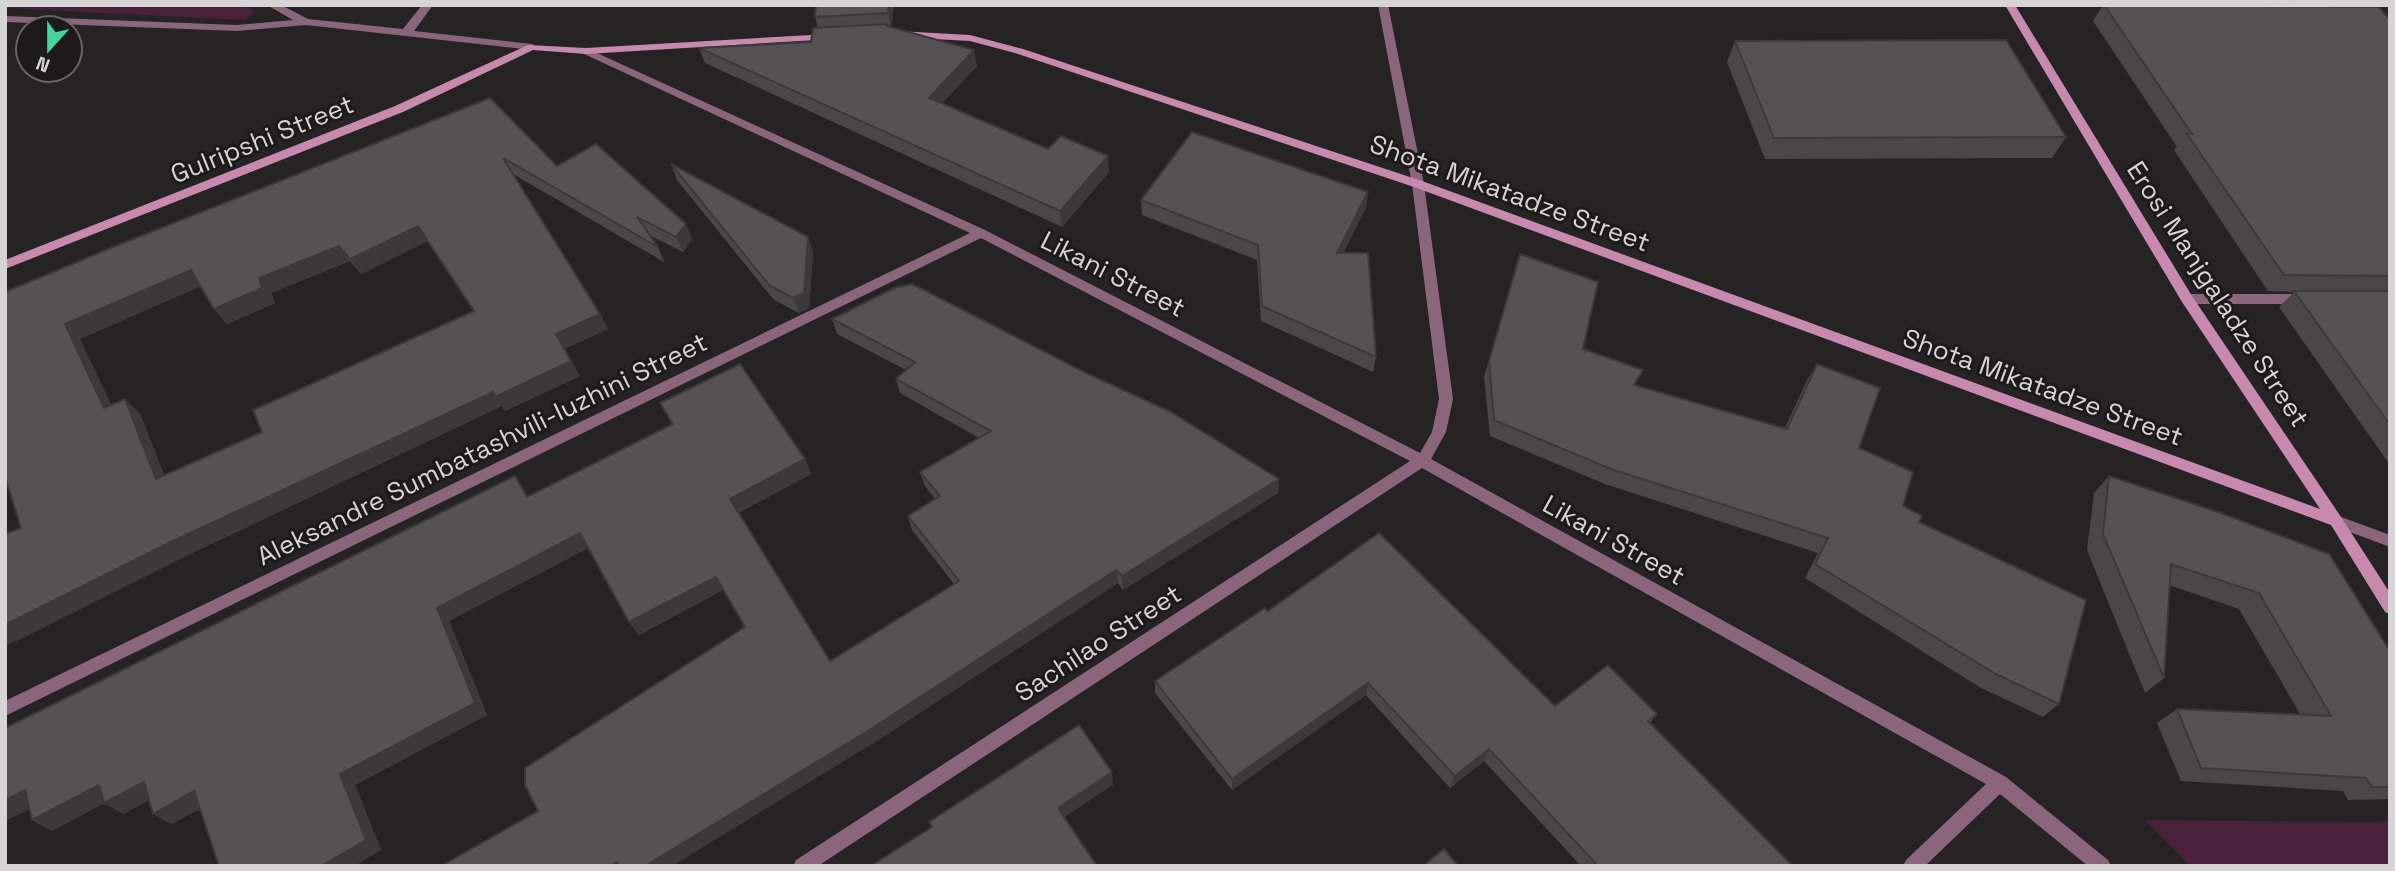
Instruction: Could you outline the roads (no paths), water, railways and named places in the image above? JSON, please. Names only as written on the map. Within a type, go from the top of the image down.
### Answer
[{"type":"street","points":[[272,5],[306,22]]},
{"type":"street","points":[[406,33],[428,5]]},
{"type":"street","points":[[1383,5],[1418,184],[1447,399],[1444,423],[1435,444],[1422,461]]},
{"type":"street","name":"Erosi Manjgaladze Street","points":[[2010,5],[2187,299],[2336,521],[2390,607]]},
{"type":"street","name":"Likani Street","points":[[5,19],[237,28],[306,22],[586,51],[981,233],[1422,461],[2000,783],[2102,866]]},
{"type":"street","name":"Shota Mikatadze Street","points":[[879,35],[907,33],[970,38],[1019,51],[1418,184],[2390,541]]},
{"type":"street","points":[[586,51],[837,37]]},
{"type":"street","name":"Gulripshi Street","points":[[5,265],[400,109],[532,47]]},
{"type":"street","name":"Aleksandre Sumbatashvili-Iuzhini Street","points":[[5,709],[981,233]]},
{"type":"street","points":[[2187,299],[2324,299]]},
{"type":"street","name":"Sachilao Street","points":[[802,866],[1422,461]]},
{"type":"street","points":[[1912,866],[2000,783]]}]
